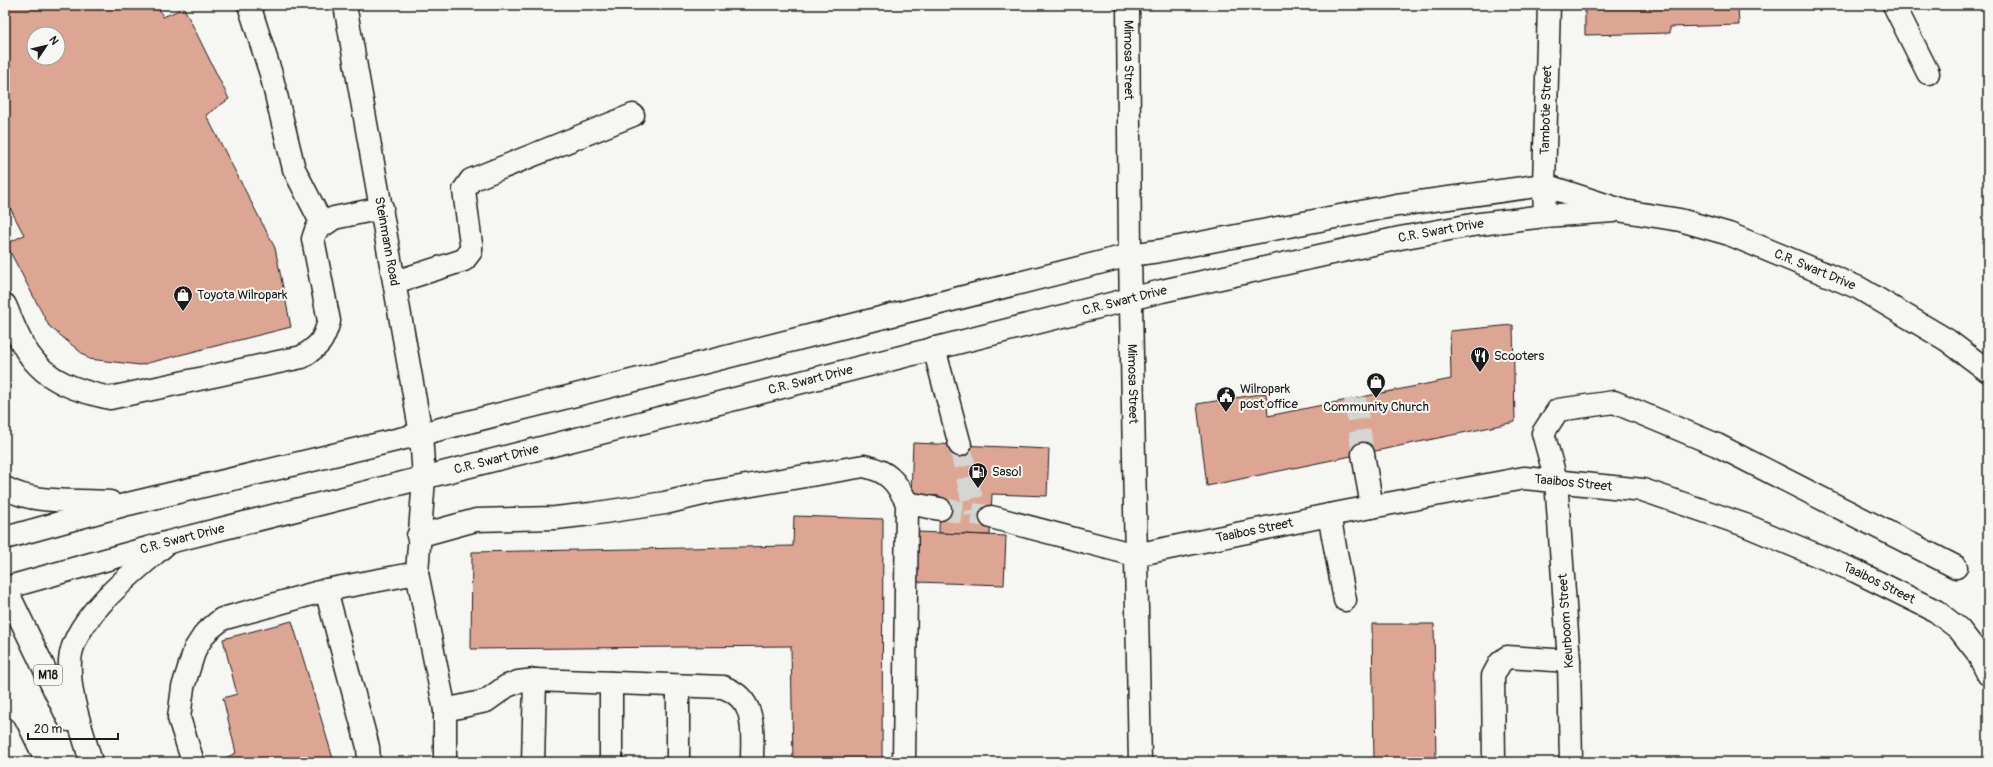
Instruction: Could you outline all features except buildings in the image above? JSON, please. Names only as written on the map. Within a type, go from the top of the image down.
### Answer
[{"type":"main road","points":[[249,5],[271,74],[294,169],[322,224]]},
{"type":"main road","name":"Steinmann Road","points":[[345,5],[421,434],[424,478],[418,536],[417,574],[445,710],[445,762]]},
{"type":"main road","name":"Mimosa Street","points":[[1128,5],[1130,255],[1140,762]]},
{"type":"main road","name":"Tambotie Street","points":[[1545,216],[1544,185],[1549,5]]},
{"type":"main road","points":[[1894,5],[1928,73]]},
{"type":"main road","points":[[395,282],[464,260],[469,256],[471,244],[464,190],[471,180],[633,115]]},
{"type":"main road","name":"C.R. Swart Drive","points":[[5,538],[128,504],[421,434],[1130,255],[1159,251],[1397,205],[1544,185],[1624,211],[1680,220],[1729,234],[1859,288],[1947,340],[1988,371]]},
{"type":"main road","points":[[5,305],[28,353],[44,371],[59,383],[83,392],[110,398],[302,357],[318,347],[325,335],[329,321],[313,239],[316,230],[322,224],[334,218],[382,208]]},
{"type":"main road","name":"C.R. Swart Drive","points":[[5,587],[168,542],[1131,299],[1400,238],[1472,225],[1545,216],[1624,211]]},
{"type":"main road","points":[[934,348],[960,445]]},
{"type":"main road","name":"Keurboom Street","points":[[1571,762],[1569,661],[1556,480],[1544,433],[1558,410],[1614,402],[1717,445],[1956,567]]},
{"type":"main road","points":[[1363,454],[1372,507]]},
{"type":"main road","points":[[418,536],[476,520],[556,518],[606,512],[665,503],[711,492],[864,466],[880,469],[894,481],[907,503],[904,762]]},
{"type":"main road","name":"Taaibos Street","points":[[1135,555],[1329,515],[1524,478],[1556,480],[1643,490],[1745,525],[1855,571],[1936,612],[1959,629],[1977,652],[1988,674]]},
{"type":"main road","points":[[5,488],[14,493],[36,498],[128,504]]},
{"type":"main road","points":[[907,503],[940,509]]},
{"type":"main road","points":[[1329,515],[1345,600]]},
{"type":"main road","points":[[991,517],[1135,555]]},
{"type":"main road","points":[[90,762],[71,690],[70,660],[77,636],[112,592],[168,542]]},
{"type":"main road","points":[[193,762],[179,718],[183,687],[195,649],[206,632],[222,619],[326,590],[417,574]]},
{"type":"main road","name":"M18","points":[[5,587],[90,762]]},
{"type":"main road","points":[[326,590],[368,747],[369,762]]},
{"type":"main road","points":[[1494,762],[1493,676],[1500,663],[1506,657],[1569,661]]},
{"type":"main road","points":[[445,710],[486,701],[507,686],[518,682],[535,680],[723,687],[734,691],[744,700],[752,720],[752,762]]},
{"type":"main road","points":[[533,762],[535,680]]},
{"type":"main road","points":[[611,683],[611,762]]},
{"type":"main road","points":[[678,686],[678,762]]},
{"type":"main road","points":[[5,729],[21,762]]},
{"type":"tunnel","points":[[1355,398],[1363,454]]},
{"type":"tunnel","points":[[960,445],[975,514]]},
{"type":"tunnel","points":[[940,509],[988,516]]},
{"type":"place","name":"Toyota Wilropark","points":[[183,312]]},
{"type":"place","name":"Scooters","points":[[1480,373]]},
{"type":"place","name":"Community Church","points":[[1376,399]]},
{"type":"place","name":"Wilropark post office","points":[[1226,413]]},
{"type":"place","name":"Sasol","points":[[978,489]]}]
